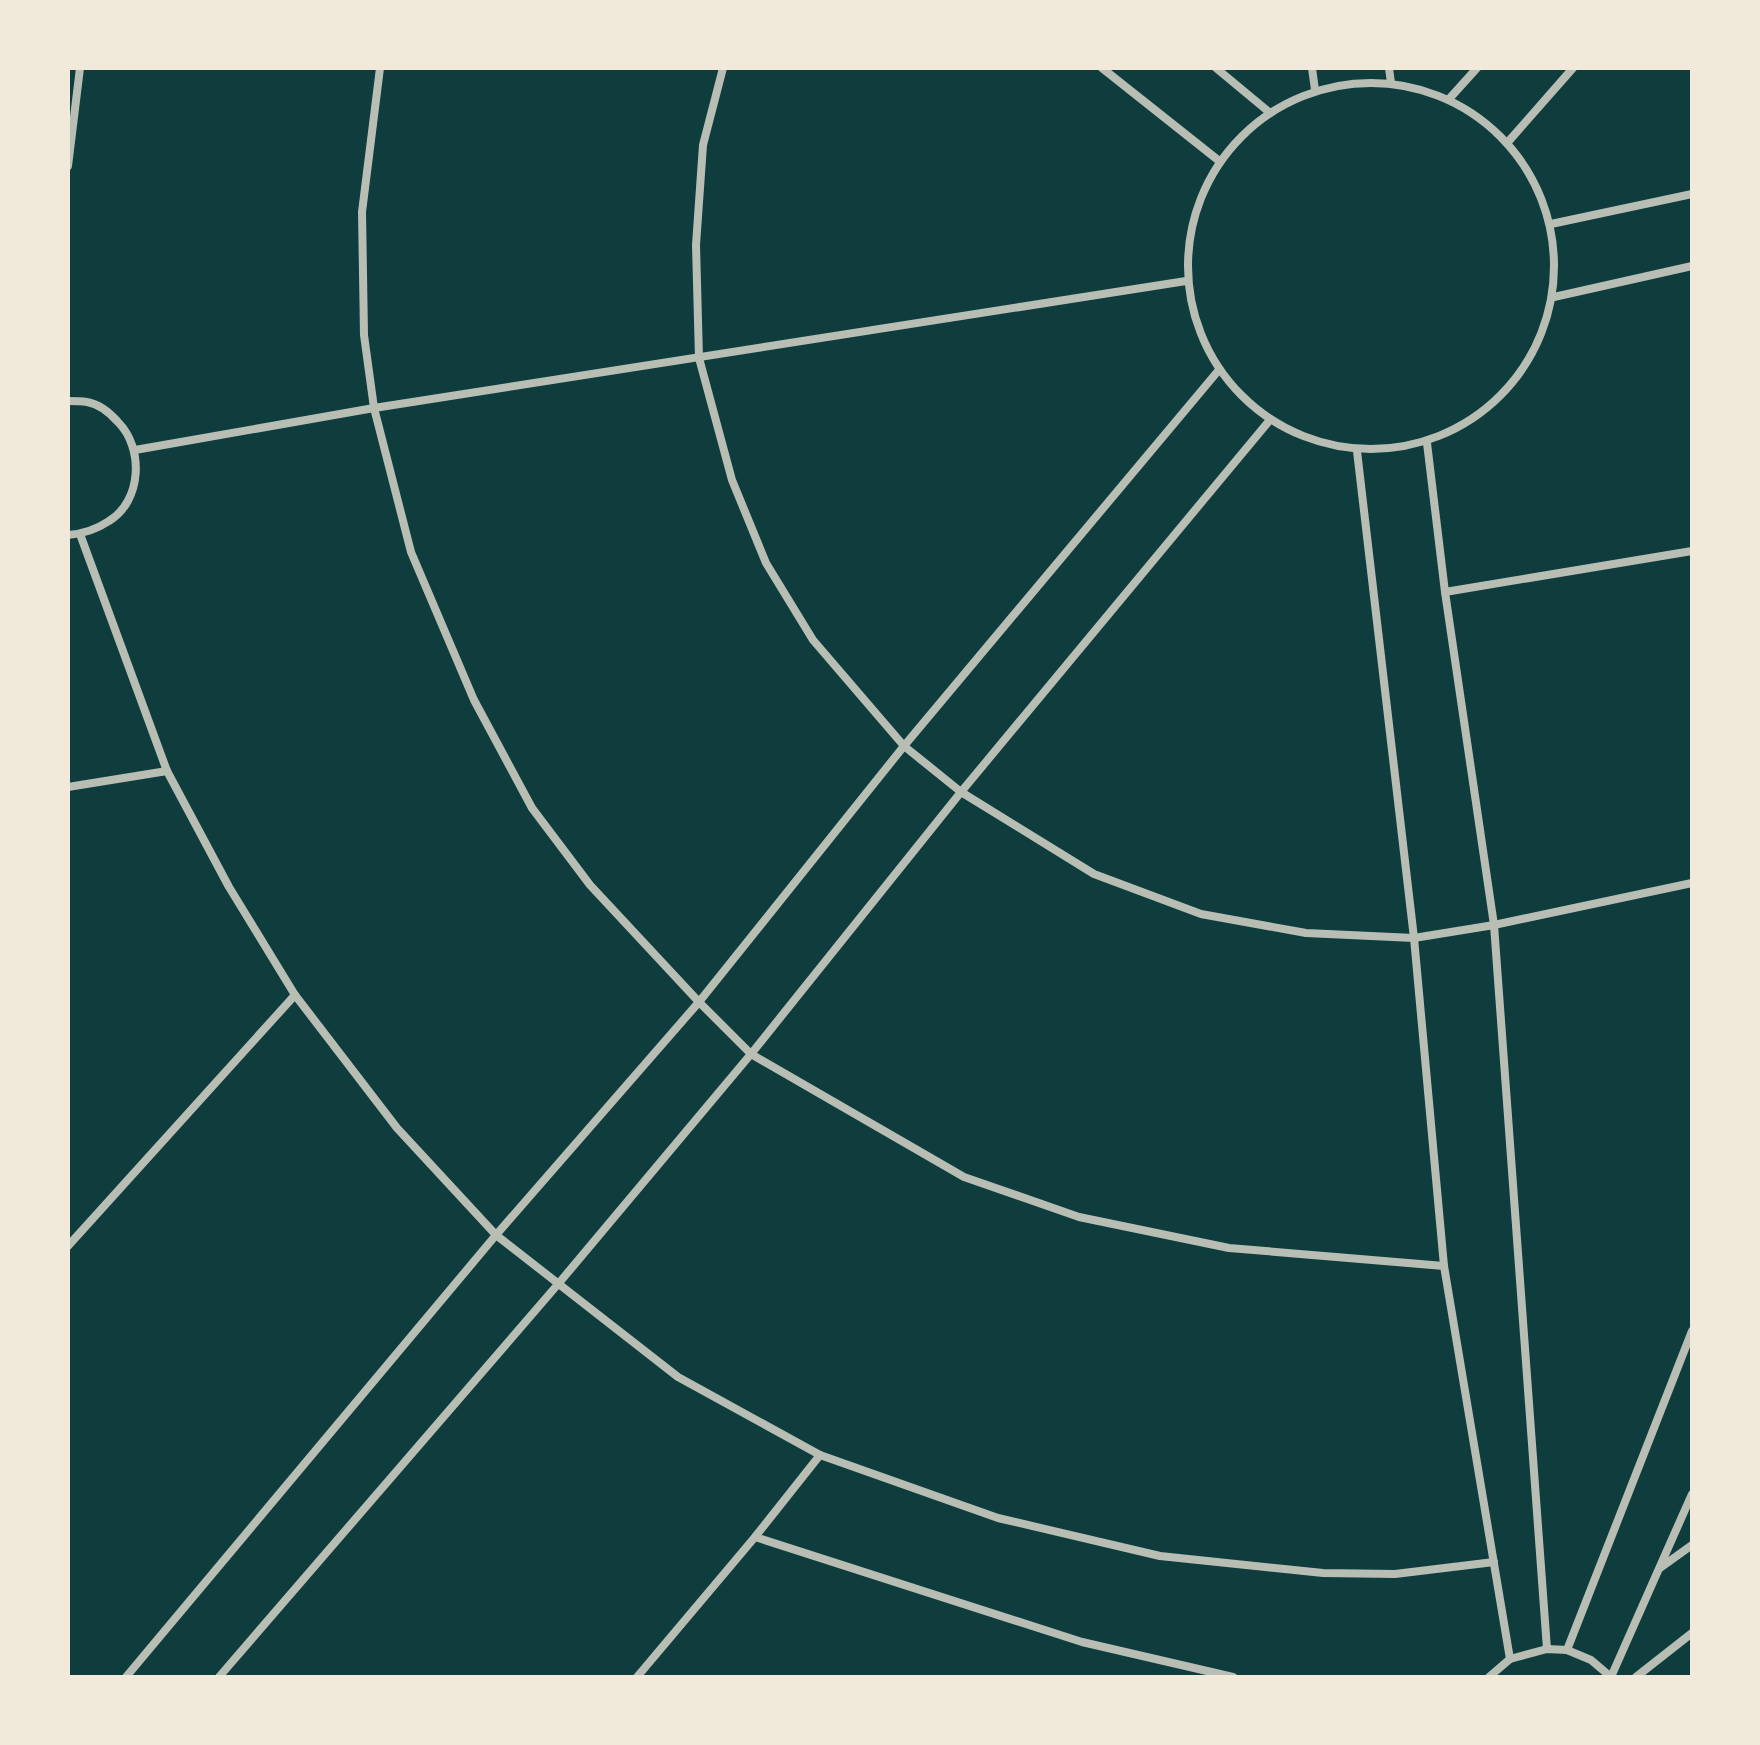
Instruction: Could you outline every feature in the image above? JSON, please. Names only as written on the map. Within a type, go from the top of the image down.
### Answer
[{"type":"street","points":[[68,166],[80,68]]},
{"type":"street","points":[[380,68],[362,212],[364,335],[374,408],[411,552],[474,700],[532,808],[590,885],[751,1054],[964,1177],[1079,1217],[1229,1248],[1444,1266]]},
{"type":"street","points":[[723,68],[703,145],[696,245],[699,358],[732,480],[766,563],[813,640],[904,746],[961,792],[1094,874],[1201,914],[1306,933],[1414,938],[1494,925],[1692,883]]},
{"type":"street","points":[[1102,68],[1218,160]]},
{"type":"street","points":[[1216,68],[1269,112]]},
{"type":"street","points":[[1312,68],[1315,90]]},
{"type":"street","points":[[1389,68],[1391,83]]},
{"type":"street","points":[[1449,99],[1477,68]]},
{"type":"street","points":[[1508,142],[1573,68]]},
{"type":"street","points":[[1391,83],[1449,99],[1508,142],[1551,224],[1557,260],[1554,297],[1539,346],[1511,388],[1473,421],[1427,443],[1357,451],[1269,421],[1218,371],[1196,328],[1186,281],[1192,218],[1218,160],[1269,112],[1315,90],[1391,83]]},
{"type":"street","points":[[1551,224],[1692,194]]},
{"type":"street","points":[[1554,297],[1692,266]]},
{"type":"street","points":[[135,450],[374,408],[1186,281]]},
{"type":"street","points":[[126,1677],[496,1235],[699,1002],[904,746],[1218,371]]},
{"type":"street","points":[[68,401],[88,402],[108,411],[125,428],[135,450],[137,474],[127,503],[111,520],[80,534],[68,535]]},
{"type":"street","points":[[219,1677],[559,1283],[751,1054],[961,792],[1269,421]]},
{"type":"street","points":[[1427,443],[1445,592],[1494,925],[1547,1649]]},
{"type":"street","points":[[1357,451],[1414,938],[1444,1266],[1510,1659]]},
{"type":"street","points":[[80,534],[167,771],[229,887],[295,995],[397,1128],[496,1235],[678,1377],[820,1455],[998,1518],[1160,1556],[1323,1573],[1395,1574],[1494,1562]]},
{"type":"street","points":[[1445,592],[1692,551]]},
{"type":"street","points":[[68,787],[167,771]]},
{"type":"street","points":[[68,1246],[295,995]]},
{"type":"street","points":[[1567,1650],[1692,1331]]},
{"type":"street","points":[[637,1677],[820,1455]]},
{"type":"street","points":[[1489,1677],[1510,1659],[1547,1649],[1567,1650],[1591,1660],[1611,1677],[1692,1494]]},
{"type":"street","points":[[755,1537],[1082,1642],[1233,1677]]},
{"type":"street","points":[[1658,1570],[1692,1545]]},
{"type":"street","points":[[1636,1677],[1692,1633]]}]
